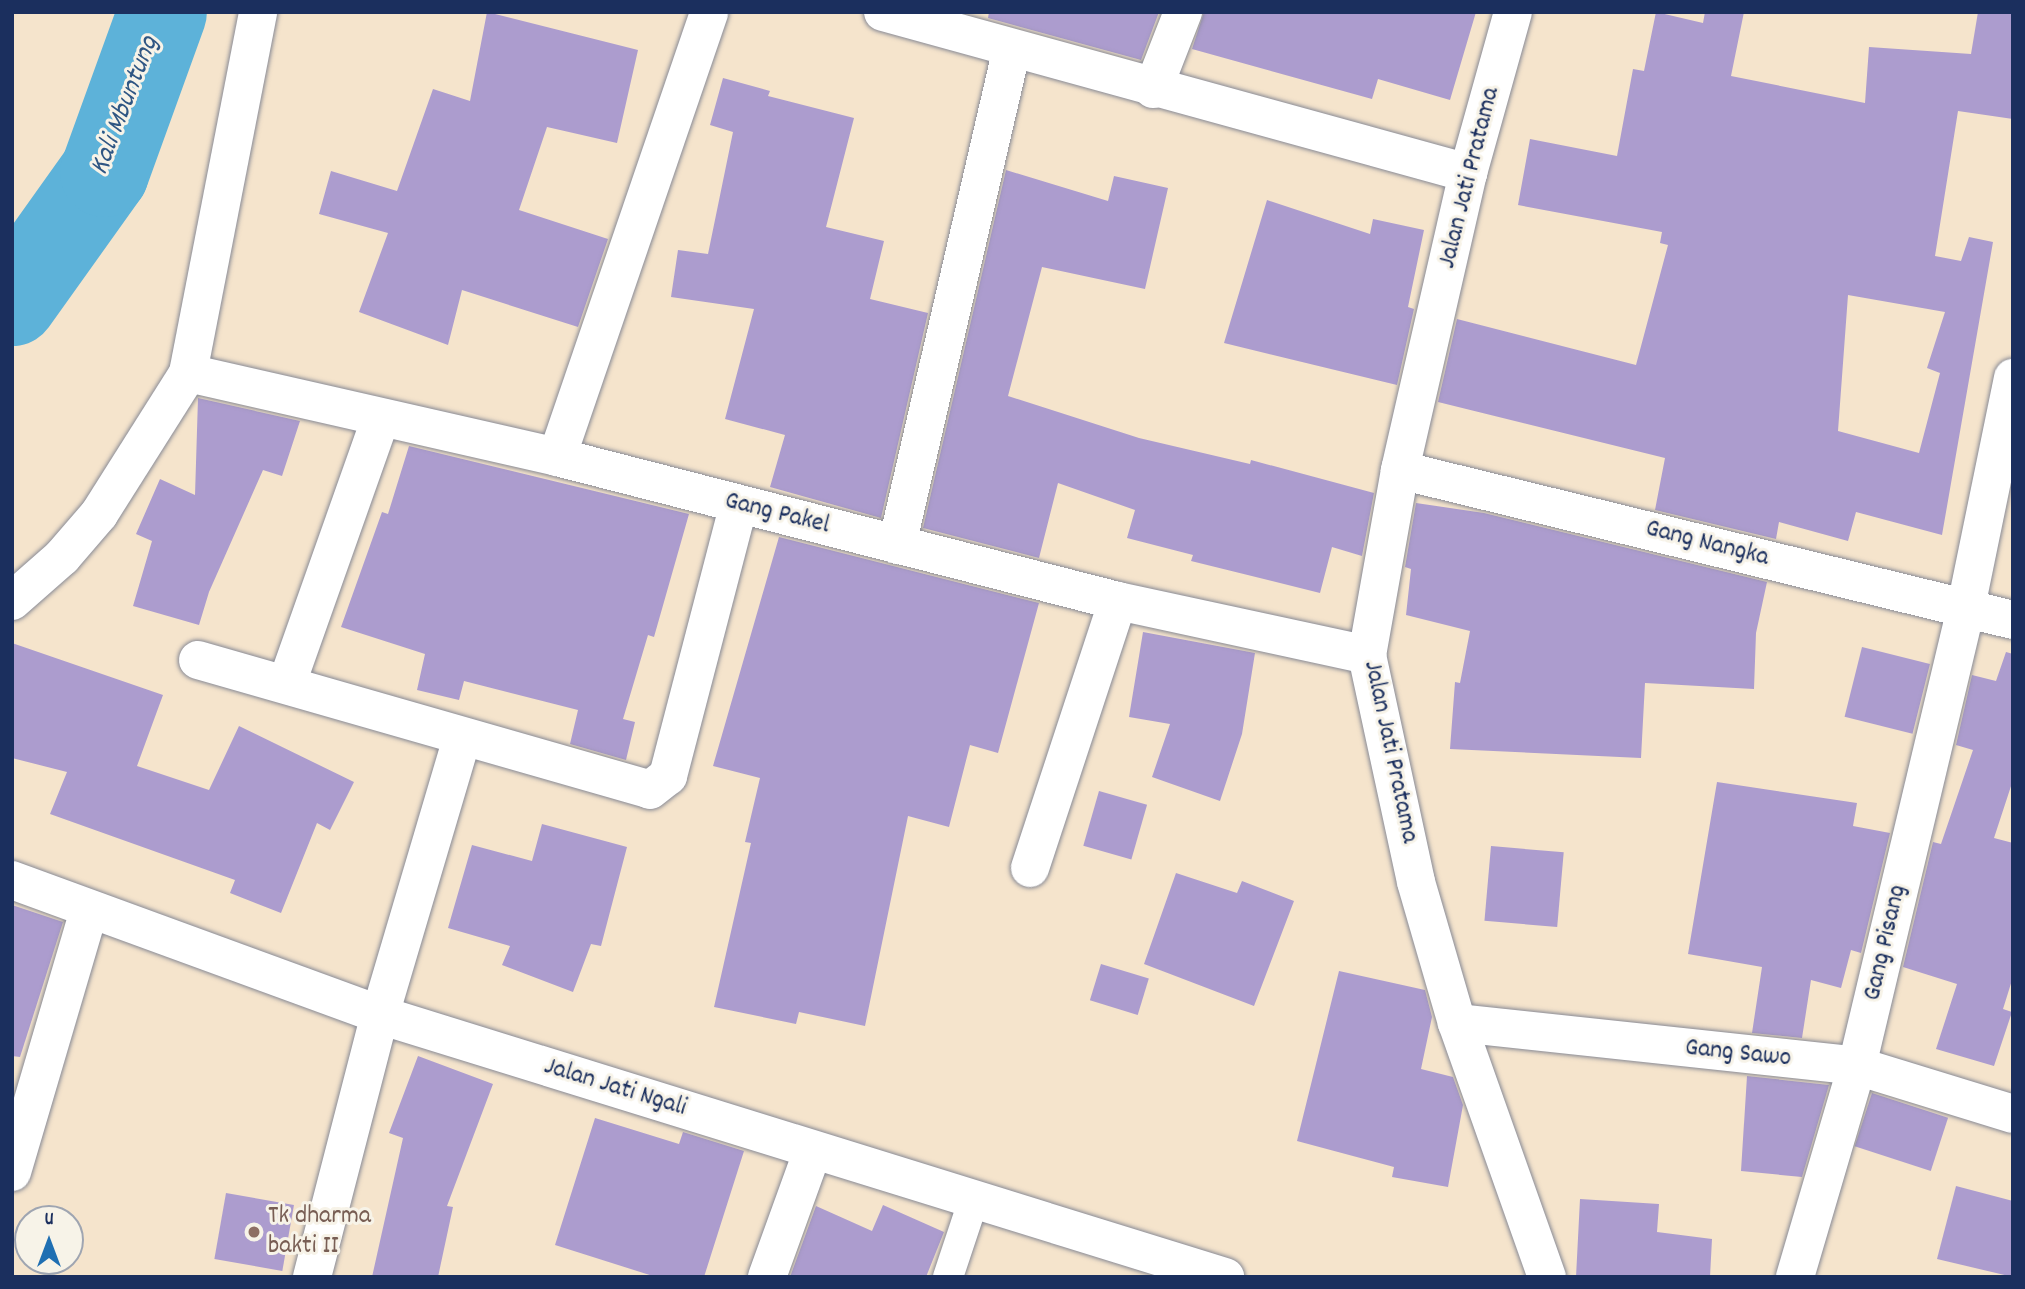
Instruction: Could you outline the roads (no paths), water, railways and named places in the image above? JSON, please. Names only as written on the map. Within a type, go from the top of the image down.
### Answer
[{"type":"street","points":[[12,601],[62,557],[99,514],[188,373],[258,12]]},
{"type":"street","points":[[557,457],[709,12]]},
{"type":"street","points":[[883,12],[1153,89],[1468,173]]},
{"type":"street","points":[[1153,89],[1183,12]]},
{"type":"street","name":"Jalan Jati Pratama","points":[[1513,12],[1468,173],[1401,470],[1367,655],[1401,797],[1416,882],[1457,1023],[1547,1277]]},
{"type":"street","points":[[897,545],[1012,48]]},
{"type":"street","name":"Gang Pakel","points":[[188,373],[557,457],[1118,601],[1367,655]]},
{"type":"street","name":"Gang Pisang","points":[[1795,1277],[1857,1066],[1966,607],[2013,378]]},
{"type":"street","points":[[288,683],[381,418]]},
{"type":"street","name":"Gang Nangka","points":[[1401,470],[2013,620]]},
{"type":"street","points":[[198,660],[288,683],[462,738],[650,790],[662,784],[668,776],[739,504]]},
{"type":"street","points":[[1030,868],[1118,601]]},
{"type":"street","points":[[312,1277],[380,1015],[462,738]]},
{"type":"street","name":"Jalan Jati Ngali","points":[[12,880],[380,1015],[1225,1277]]},
{"type":"street","points":[[12,1172],[89,910]]},
{"type":"street","name":"Gang Sawo","points":[[1457,1023],[1857,1066],[2013,1114]]},
{"type":"street","points":[[767,1277],[813,1150]]},
{"type":"lane","points":[[948,1277],[974,1199]]},
{"type":"waterway","name":"Kali Mbuntung","points":[[12,301],[104,172],[162,12]]},
{"type":"place","name":"Tk dharma bakti II","points":[[254,1232]]}]
